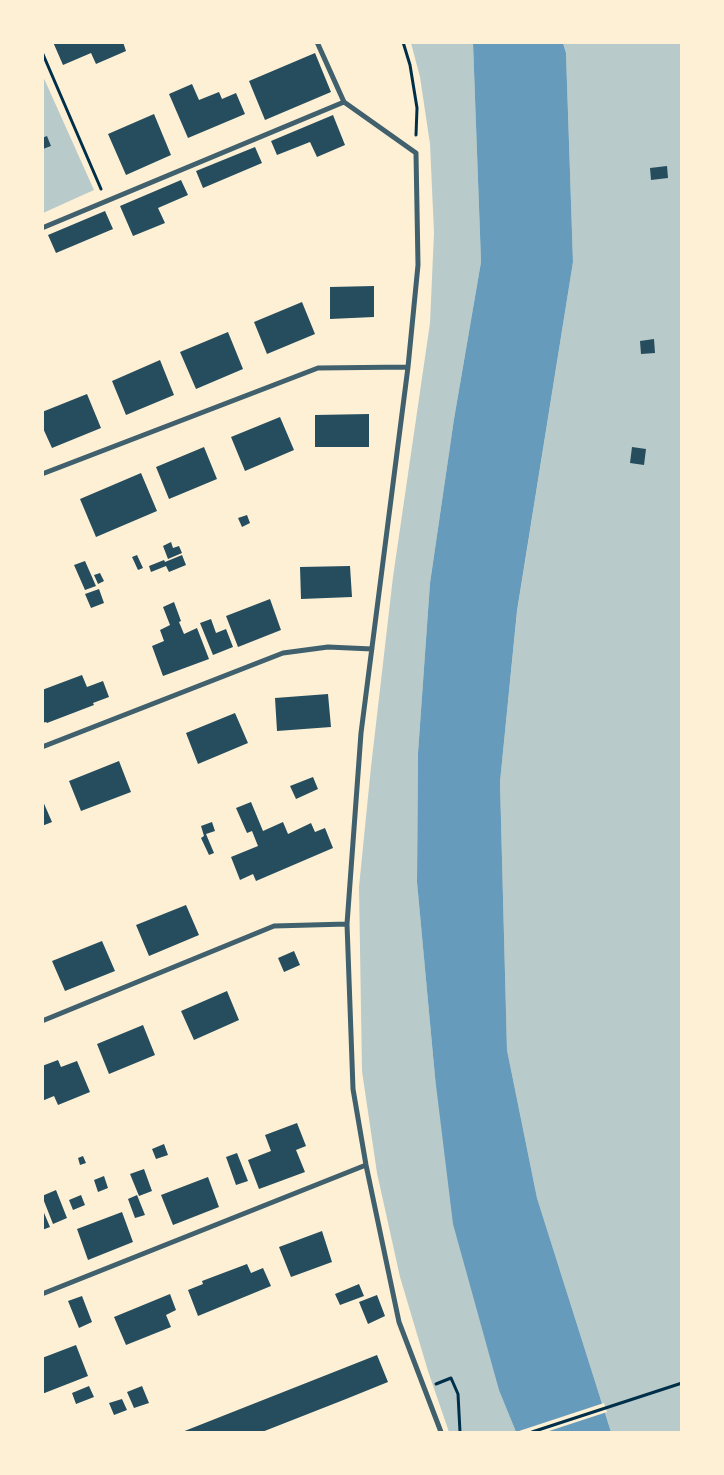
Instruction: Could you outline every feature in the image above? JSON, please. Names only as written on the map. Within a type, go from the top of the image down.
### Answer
[{"type":"street","points":[[317,42],[344,102],[416,153],[418,265],[408,367],[361,733],[346,924],[353,1089],[366,1164],[399,1322],[441,1432]]},
{"type":"street","points":[[42,228],[344,102]]},
{"type":"street","points":[[42,474],[318,368],[408,367]]},
{"type":"street","points":[[42,747],[283,653],[328,647],[372,649]]},
{"type":"street","points":[[42,1022],[274,926],[346,924]]},
{"type":"street","points":[[42,1294],[366,1164]]},
{"type":"path","points":[[403,42],[410,65],[417,108],[416,153]]},
{"type":"path","points":[[42,52],[106,201]]},
{"type":"path","points":[[437,1384],[451,1378],[458,1394],[460,1432]]},
{"type":"path","points":[[532,1432],[682,1383]]},
{"type":"shaded area","points":[[411,43],[473,43],[481,262],[454,419],[430,583],[418,753],[417,881],[435,1077],[499,1389],[516,1432],[449,1432],[428,1371],[400,1277],[377,1173],[362,1071],[359,887],[393,577],[430,323],[434,233],[430,144],[420,77]]},
{"type":"shaded area","points":[[563,43],[681,43],[681,1432],[611,1432],[537,1198],[507,1050],[500,782],[517,612],[573,262],[566,53]]},
{"type":"shaded area","points":[[42,74],[94,190],[43,213],[42,213]]},
{"type":"water","points":[[473,43],[563,43],[566,53],[573,262],[517,611],[500,782],[507,1050],[537,1198],[611,1432],[516,1432],[499,1390],[453,1224],[435,1077],[417,882],[418,753],[430,583],[454,419],[481,262]]},
{"type":"pier","points":[[604,1403],[607,1412],[546,1432],[516,1432]]},
{"type":"building","points":[[53,42],[123,42],[126,51],[96,64],[91,53],[63,65]]},
{"type":"building","points":[[315,53],[331,92],[265,120],[249,81]]},
{"type":"building","points":[[192,84],[199,100],[219,92],[222,99],[236,93],[245,114],[188,138],[169,94]]},
{"type":"building","points":[[154,114],[171,155],[126,175],[108,134]]},
{"type":"building","points":[[333,115],[345,145],[317,157],[310,142],[277,155],[271,141]]},
{"type":"building","points":[[47,136],[51,146],[43,149],[42,138]]},
{"type":"building","points":[[255,147],[262,163],[203,188],[196,171]]},
{"type":"building","points":[[667,166],[668,178],[651,180],[650,168]]},
{"type":"building","points":[[181,180],[188,195],[158,208],[165,223],[133,236],[120,206]]},
{"type":"building","points":[[105,211],[113,229],[56,253],[48,235]]},
{"type":"building","points":[[374,286],[374,317],[330,319],[330,287]]},
{"type":"building","points":[[302,302],[315,334],[267,354],[254,322]]},
{"type":"building","points":[[228,332],[243,369],[196,389],[180,352]]},
{"type":"building","points":[[654,339],[655,353],[641,354],[640,341]]},
{"type":"building","points":[[160,360],[174,395],[126,415],[112,381]]},
{"type":"building","points":[[87,394],[101,428],[52,448],[42,426],[42,412]]},
{"type":"building","points":[[369,414],[369,447],[315,447],[315,415]]},
{"type":"building","points":[[280,417],[294,450],[245,471],[231,437]]},
{"type":"building","points":[[204,447],[217,479],[169,499],[156,467]]},
{"type":"building","points":[[632,447],[646,449],[644,465],[630,463]]},
{"type":"building","points":[[141,473],[157,511],[96,537],[80,499]]},
{"type":"building","points":[[247,515],[250,523],[242,527],[238,518]]},
{"type":"building","points":[[171,542],[173,548],[179,546],[182,553],[168,559],[163,546]]},
{"type":"building","points":[[137,555],[143,568],[138,570],[132,557]]},
{"type":"building","points":[[182,555],[186,565],[169,572],[166,566],[151,572],[149,566]]},
{"type":"building","points":[[85,561],[96,586],[85,590],[74,565]]},
{"type":"building","points":[[350,566],[352,597],[301,599],[300,567]]},
{"type":"building","points":[[100,573],[104,581],[98,584],[94,575]]},
{"type":"building","points":[[99,589],[104,603],[91,608],[85,594]]},
{"type":"building","points":[[270,599],[281,630],[238,647],[226,616]]},
{"type":"building","points":[[174,602],[184,634],[197,628],[209,659],[163,676],[152,646],[164,641],[160,630],[170,625],[163,607]]},
{"type":"building","points":[[211,619],[216,633],[226,629],[233,647],[213,655],[200,623]]},
{"type":"building","points":[[82,675],[87,687],[103,681],[109,697],[93,703],[94,705],[47,723],[42,723],[42,690]]},
{"type":"building","points":[[328,694],[331,727],[277,731],[275,698]]},
{"type":"building","points":[[235,713],[248,743],[198,764],[186,733]]},
{"type":"building","points":[[119,761],[131,792],[81,811],[69,781]]},
{"type":"building","points":[[313,777],[318,789],[296,799],[290,786]]},
{"type":"building","points":[[42,799],[52,822],[42,826]]},
{"type":"building","points":[[251,802],[263,831],[283,822],[288,834],[311,823],[315,832],[325,828],[333,848],[256,881],[253,874],[240,880],[231,857],[258,846],[252,831],[247,833],[236,808]]},
{"type":"building","points":[[212,822],[215,831],[206,834],[214,853],[209,855],[201,838],[204,836],[201,826]]},
{"type":"building","points":[[186,905],[199,935],[149,956],[136,925]]},
{"type":"building","points":[[102,941],[115,971],[65,991],[52,961]]},
{"type":"building","points":[[294,951],[300,965],[284,972],[278,958]]},
{"type":"building","points":[[227,991],[239,1020],[194,1040],[181,1011]]},
{"type":"building","points":[[143,1025],[155,1055],[109,1074],[97,1044]]},
{"type":"building","points":[[58,1060],[61,1067],[77,1061],[90,1092],[58,1105],[54,1096],[42,1101],[42,1066]]},
{"type":"building","points":[[297,1123],[306,1146],[296,1150],[305,1172],[259,1189],[248,1160],[271,1151],[265,1135]]},
{"type":"building","points":[[164,1144],[168,1155],[156,1159],[152,1149]]},
{"type":"building","points":[[237,1153],[248,1181],[236,1185],[226,1157]]},
{"type":"building","points":[[83,1156],[86,1163],[80,1165],[78,1158]]},
{"type":"building","points":[[144,1169],[152,1191],[139,1196],[130,1174]]},
{"type":"building","points":[[104,1176],[108,1188],[98,1192],[94,1180]]},
{"type":"building","points":[[208,1177],[219,1207],[173,1225],[161,1195]]},
{"type":"building","points":[[56,1190],[67,1218],[53,1224],[42,1196]]},
{"type":"building","points":[[81,1195],[85,1205],[73,1210],[69,1200]]},
{"type":"building","points":[[137,1195],[145,1215],[135,1218],[128,1199]]},
{"type":"building","points":[[42,1208],[50,1227],[42,1230]]},
{"type":"building","points":[[122,1212],[133,1242],[88,1260],[77,1229]]},
{"type":"building","points":[[322,1231],[332,1262],[291,1277],[279,1247]]},
{"type":"building","points":[[247,1264],[251,1273],[263,1268],[271,1286],[198,1316],[188,1290],[203,1284],[202,1281]]},
{"type":"building","points":[[359,1284],[364,1296],[340,1305],[335,1294]]},
{"type":"building","points":[[170,1294],[176,1310],[166,1315],[171,1327],[126,1345],[114,1317]]},
{"type":"building","points":[[377,1295],[385,1316],[368,1324],[359,1302]]},
{"type":"building","points":[[82,1296],[92,1322],[79,1328],[68,1301]]},
{"type":"building","points":[[76,1345],[88,1376],[42,1394],[42,1358]]},
{"type":"building","points":[[377,1355],[388,1382],[346,1399],[262,1432],[182,1432]]},
{"type":"building","points":[[89,1386],[94,1397],[76,1404],[72,1393]]},
{"type":"building","points":[[142,1386],[149,1403],[134,1408],[127,1392]]},
{"type":"building","points":[[122,1399],[127,1410],[114,1415],[109,1403]]}]
